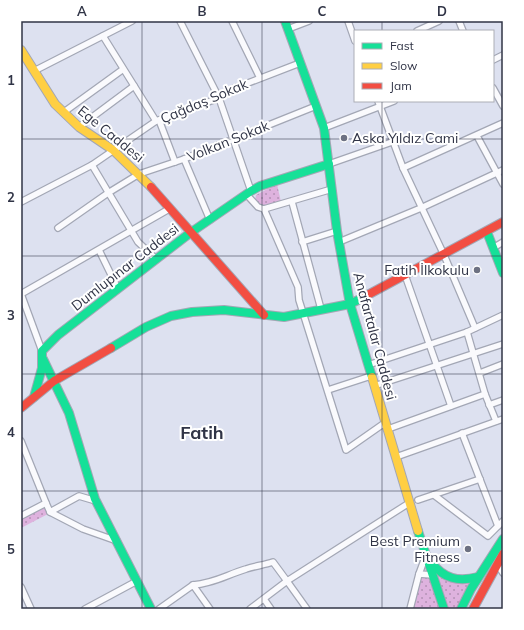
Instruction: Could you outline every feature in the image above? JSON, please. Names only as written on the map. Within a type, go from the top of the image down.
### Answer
[{"type":"street","points":[[34,71],[132,21]]},
{"type":"street","points":[[180,21],[219,98],[249,193],[258,207],[264,209],[332,189]]},
{"type":"street","points":[[232,21],[260,78]]},
{"type":"street","name":"Anafartalar Caddesi","points":[[285,21],[324,128],[338,242],[350,304],[396,458],[413,502],[426,555],[444,609]]},
{"type":"street","points":[[288,29],[309,21]]},
{"type":"street","points":[[348,21],[354,38]]},
{"type":"street","points":[[419,30],[439,21]]},
{"type":"street","points":[[459,21],[464,30]]},
{"type":"street","points":[[103,36],[122,70],[157,120],[175,162]]},
{"type":"street","name":"Ege Caddesi","points":[[21,50],[55,104],[79,127],[113,150],[140,174],[190,233]]},
{"type":"street","points":[[494,60],[503,55]]},
{"type":"street","name":"Çağdaş Sokak","points":[[21,202],[92,165],[157,120],[219,98],[234,88],[300,63]]},
{"type":"street","points":[[64,112],[122,70]]},
{"type":"street","points":[[79,127],[134,86]]},
{"type":"street","points":[[494,90],[503,106]]},
{"type":"street","points":[[324,128],[379,104],[389,102]]},
{"type":"street","points":[[379,104],[403,168],[444,255],[475,328]]},
{"type":"street","name":"Volkan Sokak","points":[[58,228],[108,193],[140,174],[184,159],[316,106]]},
{"type":"street","points":[[403,168],[503,123]]},
{"type":"street","points":[[477,136],[503,184]]},
{"type":"street","points":[[190,233],[260,186],[392,142]]},
{"type":"street","points":[[184,159],[210,220]]},
{"type":"street","points":[[92,165],[138,242],[156,259]]},
{"type":"street","points":[[338,242],[421,208],[503,170]]},
{"type":"street","points":[[292,202],[321,309]]},
{"type":"street","points":[[151,609],[96,501],[69,414],[43,355],[21,294],[169,209]]},
{"type":"street","points":[[264,209],[298,286],[303,313],[346,450],[387,426],[485,394]]},
{"type":"street","points":[[21,408],[54,381],[146,327],[171,316],[207,310],[224,310],[284,317],[350,304],[487,232],[503,222]]},
{"type":"street","points":[[302,242],[337,231]]},
{"type":"street","points":[[487,232],[503,271]]},
{"type":"street","name":"Dumlupınar Caddesi","points":[[43,355],[58,336],[190,233],[264,315]]},
{"type":"street","points":[[493,248],[503,242]]},
{"type":"street","points":[[99,250],[118,289]]},
{"type":"street","points":[[405,275],[451,406]]},
{"type":"street","points":[[368,365],[467,332],[503,315]]},
{"type":"street","points":[[467,332],[485,394],[496,422]]},
{"type":"street","points":[[374,386],[474,355],[503,344]]},
{"type":"street","points":[[34,398],[39,382],[43,355]]},
{"type":"street","points":[[480,373],[503,364]]},
{"type":"street","points":[[328,390],[371,376]]},
{"type":"street","points":[[489,405],[503,400]]},
{"type":"street","points":[[396,458],[503,419]]},
{"type":"street","points":[[462,433],[498,526]]},
{"type":"street","points":[[21,441],[50,512],[83,529],[117,541]]},
{"type":"street","points":[[250,609],[287,581],[413,502],[480,479]]},
{"type":"street","points":[[434,495],[488,536],[503,521]]},
{"type":"street","points":[[50,512],[79,496],[96,501]]},
{"type":"street","points":[[21,516],[46,504]]},
{"type":"street","points":[[461,609],[478,576],[503,539]]},
{"type":"street","points":[[410,609],[419,574],[426,555]]},
{"type":"street","points":[[426,555],[438,573],[450,579],[468,580],[478,576]]},
{"type":"street","points":[[500,560],[503,573]]},
{"type":"street","points":[[473,609],[500,560]]},
{"type":"street","points":[[159,609],[193,585],[206,584],[223,579],[246,568],[273,562],[307,609]]},
{"type":"street","points":[[419,574],[432,575]]},
{"type":"street","points":[[85,609],[137,581]]},
{"type":"street","points":[[193,585],[210,609]]},
{"type":"street","points":[[21,587],[22,594],[31,609]]},
{"type":"street","points":[[264,599],[271,609]]},
{"type":"shaded area","points":[[277,184],[281,202],[261,206],[255,201],[256,195]]},
{"type":"shaded area","points":[[44,506],[48,514],[21,528],[21,517]]},
{"type":"shaded area","points":[[426,555],[450,579],[478,577],[461,609],[410,609],[419,574],[432,575]]},
{"type":"traffic: fast","points":[[285,21],[324,128],[337,231],[350,304],[372,377]]},
{"type":"traffic: fast","points":[[34,397],[42,368],[42,351],[58,335],[190,233],[251,191],[260,186],[329,164]]},
{"type":"traffic: fast","points":[[487,232],[503,273]]},
{"type":"traffic: fast","points":[[111,348],[146,327],[171,316],[192,312],[224,310],[284,317],[350,304],[362,298]]},
{"type":"traffic: fast","points":[[43,359],[69,413],[95,499],[151,609]]},
{"type":"traffic: fast","points":[[418,531],[444,609]]},
{"type":"traffic: fast","points":[[461,609],[471,589],[503,539]]},
{"type":"traffic: fast","points":[[431,562],[446,576],[452,578],[464,579],[478,577]]},
{"type":"traffic: slow","points":[[21,50],[55,104],[79,127],[113,150],[151,187]]},
{"type":"traffic: slow","points":[[372,377],[418,531]]},
{"type":"traffic: jam","points":[[151,187],[264,315]]},
{"type":"traffic: jam","points":[[362,298],[503,222]]},
{"type":"traffic: jam","points":[[21,408],[54,381],[111,348]]},
{"type":"traffic: jam","points":[[473,609],[503,554]]},
{"type":"place","name":"Aska Yıldız Cami","points":[[344,138]]},
{"type":"place","name":"Fatih İlkokulu","points":[[477,270]]},
{"type":"place","name":"Best Premium Fitness","points":[[468,549]]},
{"type":"district","name":"Fatih","points":[[202,432]]}]
